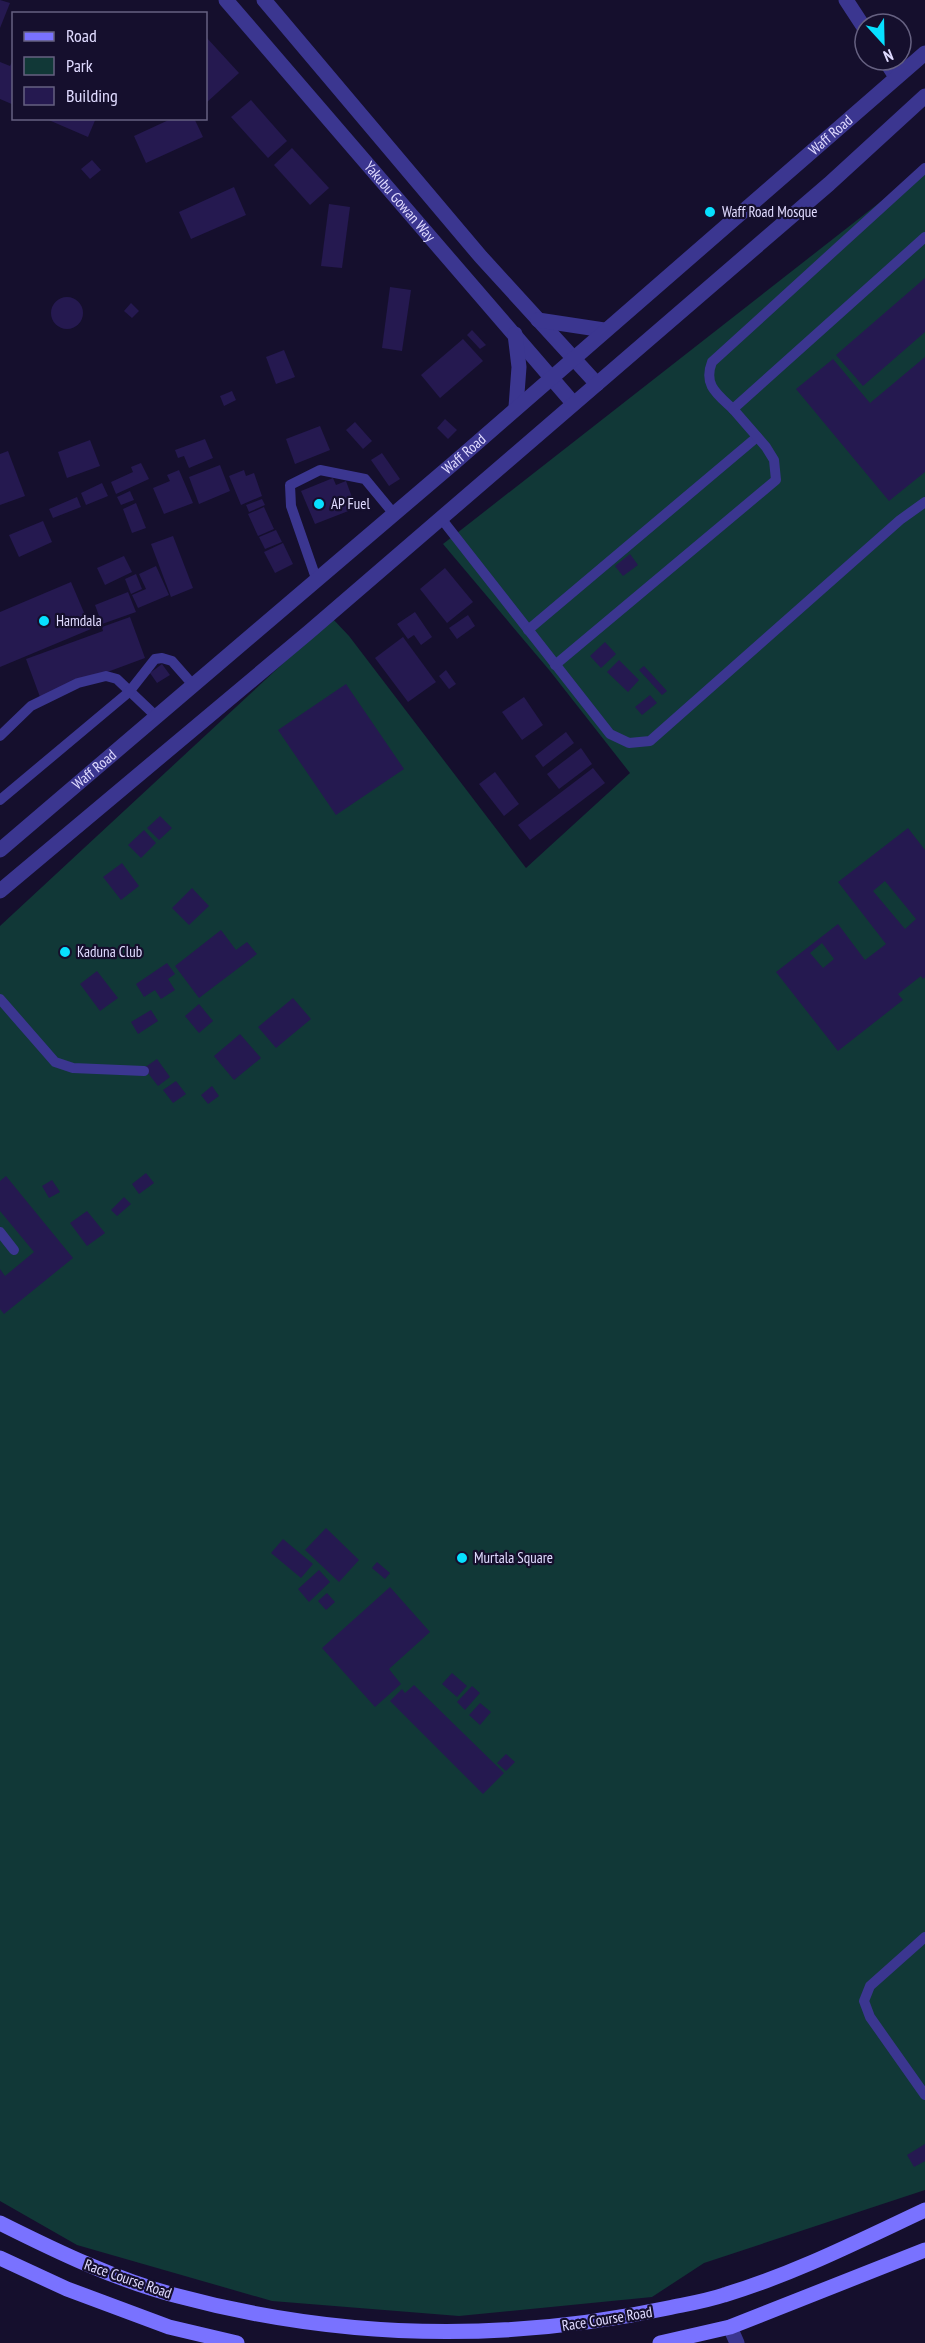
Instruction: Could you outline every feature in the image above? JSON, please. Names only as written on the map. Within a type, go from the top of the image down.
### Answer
[{"type":"main road","name":"Race Course Road","points":[[0,2223],[71,2259],[172,2295],[269,2318],[358,2329],[438,2334],[527,2331],[622,2318],[723,2296],[792,2272],[925,2210]]},
{"type":"main road","points":[[660,2343],[730,2327],[918,2258],[925,2250]]},
{"type":"main road","name":"Race Course Road","points":[[0,2258],[67,2289],[169,2327],[237,2343]]},
{"type":"street","name":"Yakubu Gowan Way","points":[[226,0],[573,404]]},
{"type":"street","name":"Yakubu Gowan Way","points":[[264,0],[482,257],[597,384]]},
{"type":"street","name":"Waff Road","points":[[0,850],[317,581],[925,53]]},
{"type":"street","points":[[893,72],[896,77]]},
{"type":"street","name":"Waff Road","points":[[0,891],[309,632],[829,184],[925,96]]},
{"type":"street","points":[[538,320],[604,330]]},
{"type":"street","points":[[515,334],[519,368],[516,407]]},
{"type":"street","points":[[730,2327],[737,2343]]},
{"type":"lane","points":[[555,665],[776,480],[774,460],[757,436],[709,382],[707,374],[712,362],[925,168]]},
{"type":"lane","points":[[733,410],[925,237]]},
{"type":"lane","points":[[528,630],[757,436]]},
{"type":"lane","points":[[317,581],[291,506],[290,485],[320,470],[365,479],[394,514]]},
{"type":"lane","points":[[440,517],[610,734],[629,744],[650,741],[900,520],[925,502]]},
{"type":"lane","points":[[0,800],[129,692],[154,659],[162,658],[172,661],[194,686]]},
{"type":"lane","points":[[0,736],[31,706],[78,683],[106,676],[117,679],[157,717]]},
{"type":"lane","points":[[0,999],[55,1062],[73,1068],[144,1071]]},
{"type":"lane","points":[[0,1232],[14,1250]]},
{"type":"lane","points":[[925,1937],[870,1986],[864,2001],[870,2017],[925,2095]]},
{"type":"green space","name":"Murtala Square","points":[[925,167],[925,2190],[704,2263],[652,2297],[459,2316],[272,2301],[77,2245],[0,2201],[0,926],[332,618],[349,636],[526,868],[630,773],[550,671],[443,544]]},
{"type":"building","points":[[0,0],[10,3],[0,28]]},
{"type":"building","points":[[207,38],[239,73],[207,102]]},
{"type":"building","points":[[0,62],[10,66],[12,62],[12,104],[0,99]]},
{"type":"building","points":[[251,100],[287,141],[268,158],[231,117]]},
{"type":"building","points":[[49,120],[95,120],[88,137]]},
{"type":"building","points":[[169,120],[195,120],[203,137],[146,163],[134,136]]},
{"type":"building","points":[[292,148],[329,188],[310,205],[274,165]]},
{"type":"building","points":[[92,160],[101,170],[90,179],[81,169]]},
{"type":"building","points":[[234,187],[246,215],[191,239],[179,212]]},
{"type":"building","points":[[329,204],[350,207],[342,268],[321,266]]},
{"type":"building","points":[[925,278],[925,332],[863,386],[836,355]]},
{"type":"building","points":[[390,287],[411,290],[402,351],[382,348]]},
{"type":"building","points":[[67,297],[78,302],[83,313],[78,324],[67,329],[56,324],[51,313],[56,302]]},
{"type":"building","points":[[131,303],[139,311],[132,318],[124,311]]},
{"type":"building","points":[[472,330],[486,345],[480,349],[467,335]]},
{"type":"building","points":[[463,339],[483,361],[440,398],[421,375]]},
{"type":"building","points":[[284,350],[295,377],[276,384],[266,357]]},
{"type":"building","points":[[925,357],[925,472],[889,501],[796,389],[833,359],[870,403]]},
{"type":"building","points":[[232,391],[236,400],[224,406],[220,396]]},
{"type":"building","points":[[445,419],[457,430],[448,439],[437,428]]},
{"type":"building","points":[[355,422],[372,441],[363,449],[346,430]]},
{"type":"building","points":[[320,426],[330,450],[295,464],[286,439]]},
{"type":"building","points":[[205,439],[213,458],[189,468],[184,456],[178,458],[175,450]]},
{"type":"building","points":[[90,440],[100,466],[67,478],[58,452]]},
{"type":"building","points":[[8,451],[25,496],[0,505],[0,454]]},
{"type":"building","points":[[382,453],[400,479],[389,486],[371,460]]},
{"type":"building","points":[[141,463],[149,479],[116,494],[111,482],[133,472],[131,467]]},
{"type":"building","points":[[220,465],[230,491],[199,504],[189,477]]},
{"type":"building","points":[[179,470],[193,503],[164,514],[153,488],[170,481],[167,475]]},
{"type":"building","points":[[244,470],[246,476],[254,473],[262,496],[241,505],[229,476]]},
{"type":"building","points":[[333,478],[336,485],[346,481],[356,508],[315,524],[301,491]]},
{"type":"building","points":[[102,483],[108,496],[86,505],[81,493]]},
{"type":"building","points":[[130,491],[134,500],[121,505],[117,497]]},
{"type":"building","points":[[77,497],[81,507],[53,518],[49,509]]},
{"type":"building","points":[[262,499],[265,505],[249,512],[246,505]]},
{"type":"building","points":[[136,503],[146,528],[132,533],[123,509]]},
{"type":"building","points":[[264,507],[274,529],[258,536],[248,514]]},
{"type":"building","points":[[43,521],[52,542],[19,557],[9,535]]},
{"type":"building","points":[[276,530],[282,542],[265,549],[259,537]]},
{"type":"building","points":[[173,536],[193,588],[171,597],[151,544]]},
{"type":"building","points":[[283,543],[293,564],[275,573],[264,552]]},
{"type":"building","points":[[630,554],[638,565],[623,576],[615,566]]},
{"type":"building","points":[[124,556],[132,572],[105,585],[97,568]]},
{"type":"building","points":[[156,566],[169,595],[138,608],[132,595],[146,589],[139,574]]},
{"type":"building","points":[[445,568],[473,602],[447,623],[420,589]]},
{"type":"building","points":[[136,574],[142,589],[131,594],[125,579]]},
{"type":"building","name":"Hamdala","points":[[71,582],[91,629],[0,667],[0,612]]},
{"type":"building","points":[[128,592],[136,612],[102,624],[95,605]]},
{"type":"building","points":[[415,612],[432,637],[421,645],[414,635],[408,639],[397,624]]},
{"type":"building","points":[[468,615],[475,626],[457,639],[449,628]]},
{"type":"building","points":[[130,617],[145,658],[40,697],[26,659],[103,631],[102,627]]},
{"type":"building","points":[[403,637],[436,682],[408,702],[375,658]]},
{"type":"building","points":[[605,642],[616,654],[601,668],[590,656]]},
{"type":"building","points":[[619,660],[639,680],[628,692],[607,672]]},
{"type":"building","points":[[162,664],[170,675],[157,683],[150,673]]},
{"type":"building","points":[[644,666],[667,691],[662,695],[639,670]]},
{"type":"building","points":[[446,670],[456,684],[449,689],[439,676]]},
{"type":"building","points":[[346,684],[404,769],[336,815],[278,730]]},
{"type":"building","points":[[650,695],[657,703],[642,715],[635,707]]},
{"type":"building","points":[[524,697],[543,725],[522,740],[502,712]]},
{"type":"building","points":[[566,732],[574,743],[543,767],[535,756]]},
{"type":"building","points":[[581,748],[592,764],[559,789],[547,774]]},
{"type":"building","points":[[593,768],[605,783],[530,840],[518,825]]},
{"type":"building","points":[[495,772],[519,804],[504,816],[479,784]]},
{"type":"building","points":[[160,816],[172,828],[159,840],[147,828]]},
{"type":"building","points":[[908,828],[925,850],[925,977],[923,979],[921,976],[898,994],[903,1000],[838,1051],[776,972],[838,924],[865,960],[886,944],[838,882]],"holes":[[[885,881],[916,919],[905,929],[873,891]],[[822,943],[834,959],[823,968],[810,953]]]},
{"type":"building","points":[[144,830],[156,843],[141,858],[128,845]]},
{"type":"building","points":[[122,863],[139,886],[121,900],[103,877]]},
{"type":"building","points":[[192,888],[209,906],[189,925],[172,908]]},
{"type":"building","points":[[221,930],[236,950],[247,942],[257,954],[199,998],[175,966]]},
{"type":"building","points":[[167,963],[175,974],[168,979],[175,990],[161,999],[155,990],[144,997],[136,984]]},
{"type":"building","points":[[97,971],[118,998],[100,1011],[80,984]]},
{"type":"building","points":[[293,998],[311,1019],[276,1048],[258,1027]]},
{"type":"building","points":[[199,1004],[213,1021],[199,1033],[185,1016]]},
{"type":"building","points":[[151,1010],[158,1021],[138,1034],[131,1022]]},
{"type":"building","points":[[240,1034],[261,1058],[234,1080],[214,1056]]},
{"type":"building","points":[[157,1059],[170,1077],[158,1086],[144,1068]]},
{"type":"building","points":[[176,1081],[186,1094],[173,1103],[163,1090]]},
{"type":"building","points":[[212,1086],[219,1096],[208,1104],[201,1095]]},
{"type":"building","points":[[146,1173],[154,1183],[139,1194],[132,1184]]},
{"type":"building","points":[[6,1176],[73,1258],[4,1314],[0,1309],[0,1269],[5,1276],[34,1252],[0,1211],[0,1181]]},
{"type":"building","points":[[52,1180],[60,1192],[49,1198],[42,1186]]},
{"type":"building","points":[[124,1197],[131,1204],[117,1216],[111,1210]]},
{"type":"building","points":[[87,1211],[105,1233],[87,1246],[70,1223]]},
{"type":"building","points":[[326,1528],[359,1560],[339,1582],[305,1550]]},
{"type":"building","points":[[283,1539],[313,1564],[301,1578],[271,1553]]},
{"type":"building","points":[[377,1562],[390,1573],[385,1579],[372,1568]]},
{"type":"building","points":[[319,1570],[330,1582],[309,1602],[298,1589]]},
{"type":"building","points":[[390,1587],[430,1632],[389,1669],[401,1684],[375,1707],[322,1648]]},
{"type":"building","points":[[327,1593],[335,1602],[326,1610],[318,1601]]},
{"type":"building","points":[[452,1673],[467,1686],[457,1697],[442,1684]]},
{"type":"building","points":[[414,1685],[504,1773],[483,1794],[390,1701],[402,1689],[405,1693]]},
{"type":"building","points":[[472,1686],[480,1693],[465,1710],[457,1702]]},
{"type":"building","points":[[480,1703],[491,1712],[480,1725],[469,1715]]},
{"type":"building","points":[[506,1754],[515,1762],[506,1771],[497,1763]]},
{"type":"building","points":[[925,2144],[925,2161],[914,2167],[907,2155]]},
{"type":"place","name":"Waff Road Mosque","points":[[710,212]]},
{"type":"place","name":"AP Fuel","points":[[319,504]]},
{"type":"place","name":"Hamdala","points":[[44,621]]},
{"type":"place","name":"Kaduna Club","points":[[65,952]]},
{"type":"place","name":"Murtala Square","points":[[462,1558]]}]
